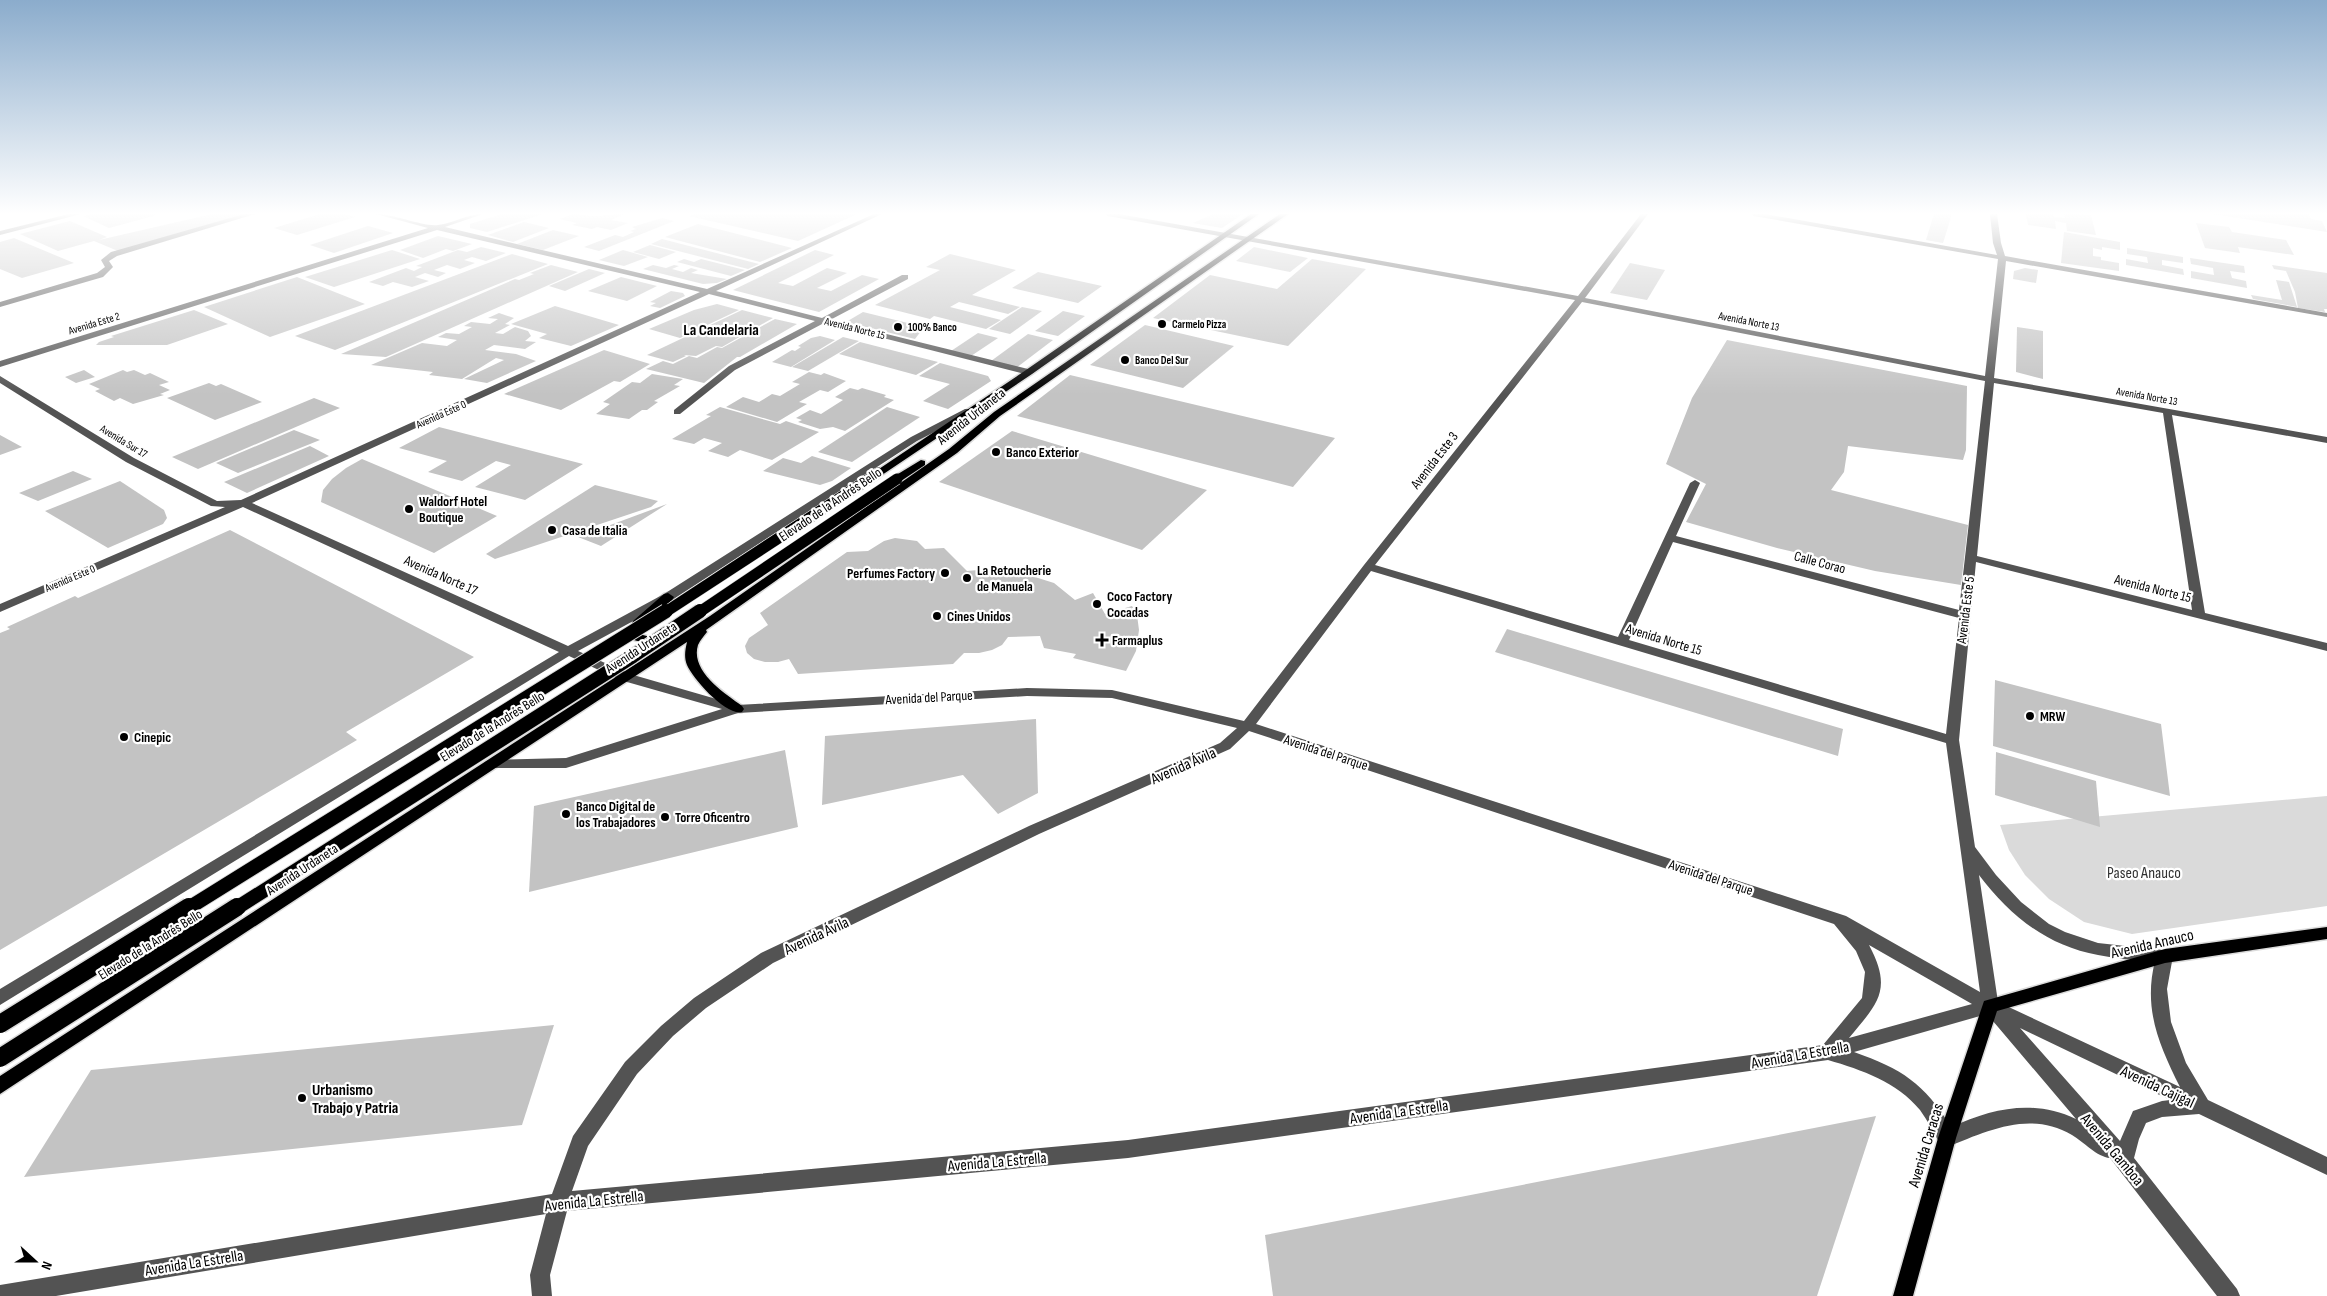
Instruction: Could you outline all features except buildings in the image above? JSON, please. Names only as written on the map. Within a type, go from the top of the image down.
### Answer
[{"type":"main road","name":"Avenida Urdaneta","points":[[973,409],[1169,274]]},
{"type":"main road","name":"Avenida Urdaneta","points":[[0,1086],[714,620],[953,451],[997,414],[1197,274]]},
{"type":"main road","name":"Elevado de la Andrés Bello","points":[[0,1024],[613,646],[973,409]]},
{"type":"main road","name":"Elevado de la Andrés Bello","points":[[0,1058],[634,656],[997,414]]},
{"type":"main road","points":[[668,598],[637,624],[635,631],[638,637],[653,642],[668,640],[714,620]]},
{"type":"main road","points":[[714,620],[694,638],[691,645],[692,663],[702,680],[736,709]]},
{"type":"main road","name":"Avenida Anauco","points":[[1990,1006],[2165,956],[2327,933]]},
{"type":"main road","name":"Avenida Caracas","points":[[1902,1296],[1947,1138],[1990,1006]]},
{"type":"street","points":[[0,305],[101,274]]},
{"type":"street","name":"Avenida Este 2","points":[[0,364],[288,274]]},
{"type":"street","name":"Avenida Norte 15","points":[[635,274],[1029,372]]},
{"type":"street","name":"Avenida Este 0","points":[[0,608],[244,503],[748,274]]},
{"type":"street","name":"Avenida Norte 13","points":[[1444,274],[1580,299],[1990,380],[2327,440]]},
{"type":"street","name":"Avenida Este 3","points":[[1246,726],[1368,567],[1599,274]]},
{"type":"street","name":"Avenida Este 5","points":[[1990,1006],[1952,740],[1963,615],[1972,558],[2000,274]]},
{"type":"street","points":[[2096,274],[2327,315]]},
{"type":"street","points":[[676,412],[732,368],[905,277]]},
{"type":"street","name":"Avenida Sur 17","points":[[0,379],[130,460],[215,504],[244,503]]},
{"type":"street","name":"Avenida Urdaneta","points":[[0,998],[570,650],[668,598],[914,439],[973,409]]},
{"type":"street","points":[[2167,411],[2199,615]]},
{"type":"street","points":[[1622,642],[1695,483]]},
{"type":"street","name":"Avenida Norte 17","points":[[244,503],[626,676]]},
{"type":"street","name":"Calle Corao","points":[[1670,538],[1963,615]]},
{"type":"street","name":"Avenida Norte 15","points":[[1972,558],[2327,647]]},
{"type":"street","name":"Avenida Norte 15","points":[[1368,567],[1952,740]]},
{"type":"street","name":"Avenida del Parque","points":[[626,676],[736,709],[1027,692],[1112,694],[1182,709],[1246,726],[1840,920],[1990,1006]]},
{"type":"street","points":[[490,765],[566,763],[736,709]]},
{"type":"street","name":"Avenida Ávila","points":[[542,1296],[540,1275],[559,1202],[580,1142],[631,1068],[667,1031],[700,1003],[767,958],[1034,830],[1225,746],[1246,726]]},
{"type":"street","points":[[1840,920],[1863,948],[1873,972],[1870,1000],[1828,1052],[1868,1064],[1901,1083],[1924,1102],[1947,1138],[1995,1118],[2021,1114],[2048,1118],[2076,1128],[2124,1160],[2130,1138],[2140,1117],[2162,1109],[2201,1106],[2186,1082],[2160,1014],[2158,992],[2165,956],[2106,950],[2076,944],[2046,928],[2022,913],[2000,893],[1967,847]]},
{"type":"street","name":"Avenida La Estrella","points":[[0,1294],[559,1202],[1128,1149],[1828,1052],[1990,1006]]},
{"type":"street","name":"Avenida Cajigal","points":[[1990,1006],[2327,1166]]},
{"type":"street","name":"Avenida Gamboa","points":[[1990,1006],[2124,1160],[2230,1296]]},
{"type":"green space","name":"Paseo Anauco","points":[[2327,796],[2327,906],[2132,934],[2084,922],[2049,899],[2025,875],[2009,850],[2000,825]]},
{"type":"place","name":"Carmelo Pizza","points":[[1162,324]]},
{"type":"place","name":"100% Banco","points":[[898,327]]},
{"type":"place","name":"Banco Del Sur","points":[[1125,360]]},
{"type":"place","name":"Banco Exterior","points":[[996,452]]},
{"type":"place","name":"Waldorf Hotel Boutique","points":[[409,509]]},
{"type":"place","name":"Casa de Italia","points":[[552,530]]},
{"type":"place","name":"Perfumes Factory","points":[[945,573]]},
{"type":"place","name":"La Retoucherie de Manuela","points":[[967,578]]},
{"type":"place","name":"Coco Factory Cocadas","points":[[1097,604]]},
{"type":"place","name":"Cines Unidos","points":[[937,616]]},
{"type":"place","name":"Farmaplus","points":[[1102,640]]},
{"type":"place","name":"MRW","points":[[2030,716]]},
{"type":"place","name":"Cinepic","points":[[124,737]]},
{"type":"place","name":"Banco Digital de los Trabajadores","points":[[566,814]]},
{"type":"place","name":"Torre Oficentro","points":[[665,817]]},
{"type":"place","name":"Urbanismo Trabajo y Patria","points":[[302,1098]]},
{"type":"district","name":"La Candelaria","points":[[721,329]]}]
